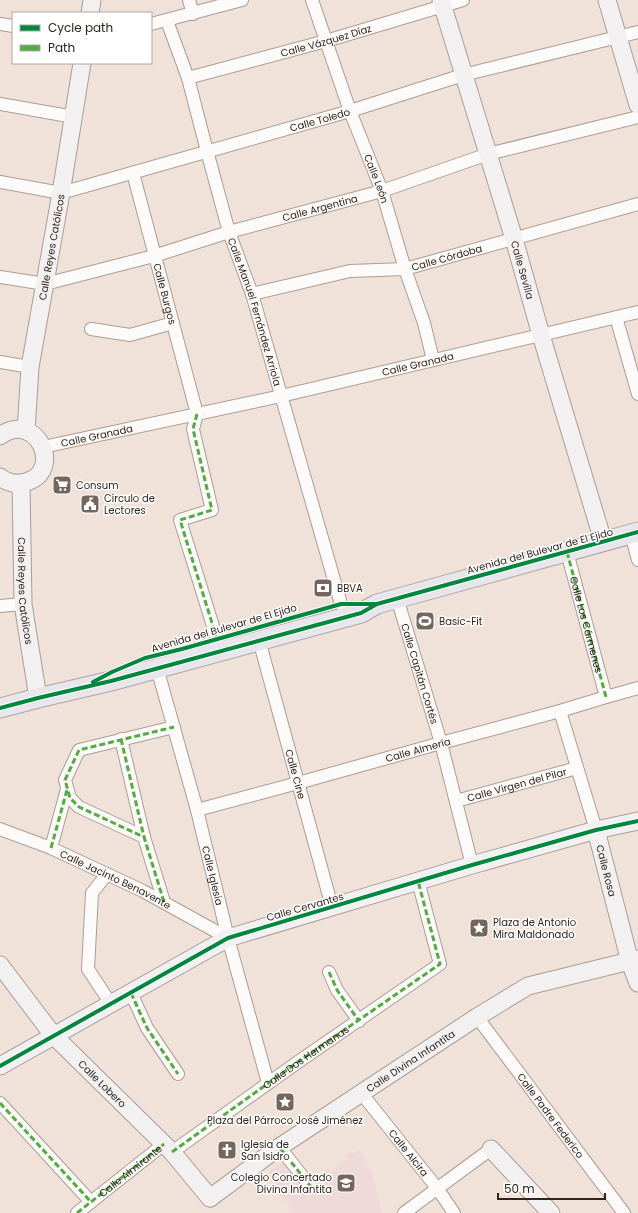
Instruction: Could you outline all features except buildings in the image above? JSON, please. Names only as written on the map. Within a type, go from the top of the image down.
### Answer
[{"type":"main road","name":"Avenida del Bulevar de El Ejido","points":[[0,708],[111,681],[260,640],[361,612],[376,604],[634,533]]},
{"type":"main road","name":"Avenida del Bulevar de El Ejido","points":[[81,688],[112,672],[145,658],[197,645],[341,604],[376,604]]},
{"type":"main road","name":"Avenida del Bulevar de El Ejido","points":[[296,630],[296,624],[329,614],[341,604]]},
{"type":"main road","name":"Avenida del Bulevar de El Ejido","points":[[157,668],[197,645]]},
{"type":"street","points":[[90,12],[92,0]]},
{"type":"street","points":[[189,0],[193,14]]},
{"type":"street","points":[[152,24],[242,0]]},
{"type":"street","name":"Calle León","points":[[312,0],[350,111],[382,191],[405,269],[424,323],[433,360]]},
{"type":"street","name":"Calle Vázquez Díaz","points":[[188,78],[326,41],[442,3],[463,0]]},
{"type":"street","points":[[607,0],[638,105]]},
{"type":"street","name":"Calle Sevilla","points":[[442,3],[514,239],[541,335],[603,541]]},
{"type":"street","name":"Calle Manuel Fernández Arriola","points":[[167,21],[188,78],[206,151],[229,232],[252,294],[341,604]]},
{"type":"street","points":[[0,24],[12,26]]},
{"type":"street","name":"Calle Toledo","points":[[0,182],[61,193],[350,111],[464,75],[638,32]]},
{"type":"street","name":"Calle Reyes Católicos","points":[[26,431],[30,367],[61,193],[82,64]]},
{"type":"street","points":[[0,104],[74,117]]},
{"type":"street","name":"Calle Argentina","points":[[0,277],[45,284],[154,256],[229,232],[382,191],[488,154],[638,117]]},
{"type":"street","name":"Calle Burgos","points":[[133,173],[197,414]]},
{"type":"street","name":"Calle Córdoba","points":[[252,294],[350,270],[405,269],[638,204]]},
{"type":"street","name":"Calle Granada","points":[[43,447],[281,396],[638,312]]},
{"type":"street","points":[[616,317],[638,394]]},
{"type":"street","points":[[91,329],[130,335],[173,323]]},
{"type":"street","points":[[0,362],[30,367]]},
{"type":"street","points":[[197,414],[193,429],[212,510],[180,520],[217,639]]},
{"type":"street","points":[[0,436],[9,431],[26,431],[33,434],[39,440],[45,455],[41,470],[32,479],[21,483],[12,483],[0,476]]},
{"type":"street","name":"Calle Reyes Católicos","points":[[21,483],[23,604],[38,698]]},
{"type":"street","points":[[634,533],[638,560]]},
{"type":"street","name":"Calle Los Cármenes","points":[[567,552],[606,697]]},
{"type":"street","name":"Calle Capitán Cortés","points":[[397,598],[441,742],[472,865]]},
{"type":"street","points":[[0,606],[23,604]]},
{"type":"street","name":"Calle Cine","points":[[260,640],[332,907]]},
{"type":"street","name":"Calle Iglesia","points":[[157,668],[197,810],[228,938],[268,1083]]},
{"type":"street","name":"Calle Almería","points":[[197,810],[441,742],[560,711],[638,688]]},
{"type":"street","name":"Calle Rosa","points":[[560,711],[634,960],[638,983]]},
{"type":"street","points":[[144,837],[79,807],[70,798],[65,780],[79,750],[174,727]]},
{"type":"street","points":[[121,739],[144,837],[164,902]]},
{"type":"street","name":"Calle Virgen del Pilar","points":[[456,801],[577,768]]},
{"type":"street","points":[[51,848],[67,789]]},
{"type":"street","name":"Calle Cervantes","points":[[0,1066],[228,938],[472,865],[596,830],[638,821]]},
{"type":"street","name":"Calle Jacinto Benavente","points":[[0,829],[51,848],[107,874],[164,902],[228,938]]},
{"type":"street","points":[[107,874],[92,893],[88,969],[111,1004]]},
{"type":"street","name":"Calle Dos Hermanas","points":[[168,1148],[268,1083],[440,964],[418,881]]},
{"type":"street","name":"Calle Divina Infantita","points":[[209,1205],[276,1150],[528,986],[634,960]]},
{"type":"street","name":"Calle Lobero","points":[[0,965],[53,1035],[168,1148],[209,1205]]},
{"type":"street","points":[[329,972],[337,990],[359,1021]]},
{"type":"street","points":[[131,992],[147,1028],[178,1074]]},
{"type":"street","name":"Calle Padre Federico","points":[[477,1018],[624,1213]]},
{"type":"street","name":"Calle Alcira","points":[[362,1094],[437,1188],[454,1213]]},
{"type":"street","points":[[0,1104],[91,1202]]},
{"type":"street","name":"Calle Almirante","points":[[77,1213],[168,1148]]},
{"type":"street","points":[[280,1148],[310,1188]]},
{"type":"street","points":[[404,1213],[491,1149],[552,1213]]},
{"type":"shaded area","name":"Colegio Concertado Divina Infantita","points":[[359,1150],[373,1176],[382,1213],[288,1213],[291,1209],[265,1175],[282,1162],[308,1197],[322,1187],[315,1178],[328,1168],[331,1172],[336,1168],[335,1167],[347,1159],[345,1156],[351,1151],[353,1154]]},
{"type":"marked path","points":[[197,414],[193,429],[212,510],[180,520],[217,639]]},
{"type":"marked path","points":[[567,552],[606,697]]},
{"type":"marked path","points":[[164,902],[144,837],[79,807],[70,798],[65,780],[79,750],[174,727]]},
{"type":"marked path","points":[[121,739],[144,837]]},
{"type":"marked path","points":[[51,848],[67,790]]},
{"type":"marked path","points":[[172,1152],[298,1062],[440,964],[418,881]]},
{"type":"marked path","points":[[329,972],[337,990],[359,1021]]},
{"type":"marked path","points":[[131,993],[147,1028],[178,1074]]},
{"type":"marked path","points":[[0,1103],[91,1202]]},
{"type":"marked path","points":[[77,1213],[164,1144]]},
{"type":"marked path","points":[[280,1148],[311,1187]]},
{"type":"cycle path","points":[[0,708],[111,681],[361,613],[377,604],[638,532]]},
{"type":"cycle path","points":[[93,682],[145,658],[341,604],[375,604]]},
{"type":"cycle path","points":[[0,1066],[228,938],[472,865],[596,830],[638,821]]},
{"type":"place","name":"Consum","points":[[62,485]]},
{"type":"place","name":"Círculo de Lectores","points":[[90,504]]},
{"type":"place","name":"BBVA","points":[[323,588]]},
{"type":"place","name":"Basic-Fit","points":[[425,621]]},
{"type":"place","name":"Plaza de Antonio Mira Maldonado","points":[[479,928]]},
{"type":"place","name":"Plaza del Párroco José Jiménez","points":[[285,1102]]},
{"type":"place","name":"Iglesia de San Isidro","points":[[227,1150]]},
{"type":"place","name":"Colegio Concertado Divina Infantita","points":[[346,1183]]}]
